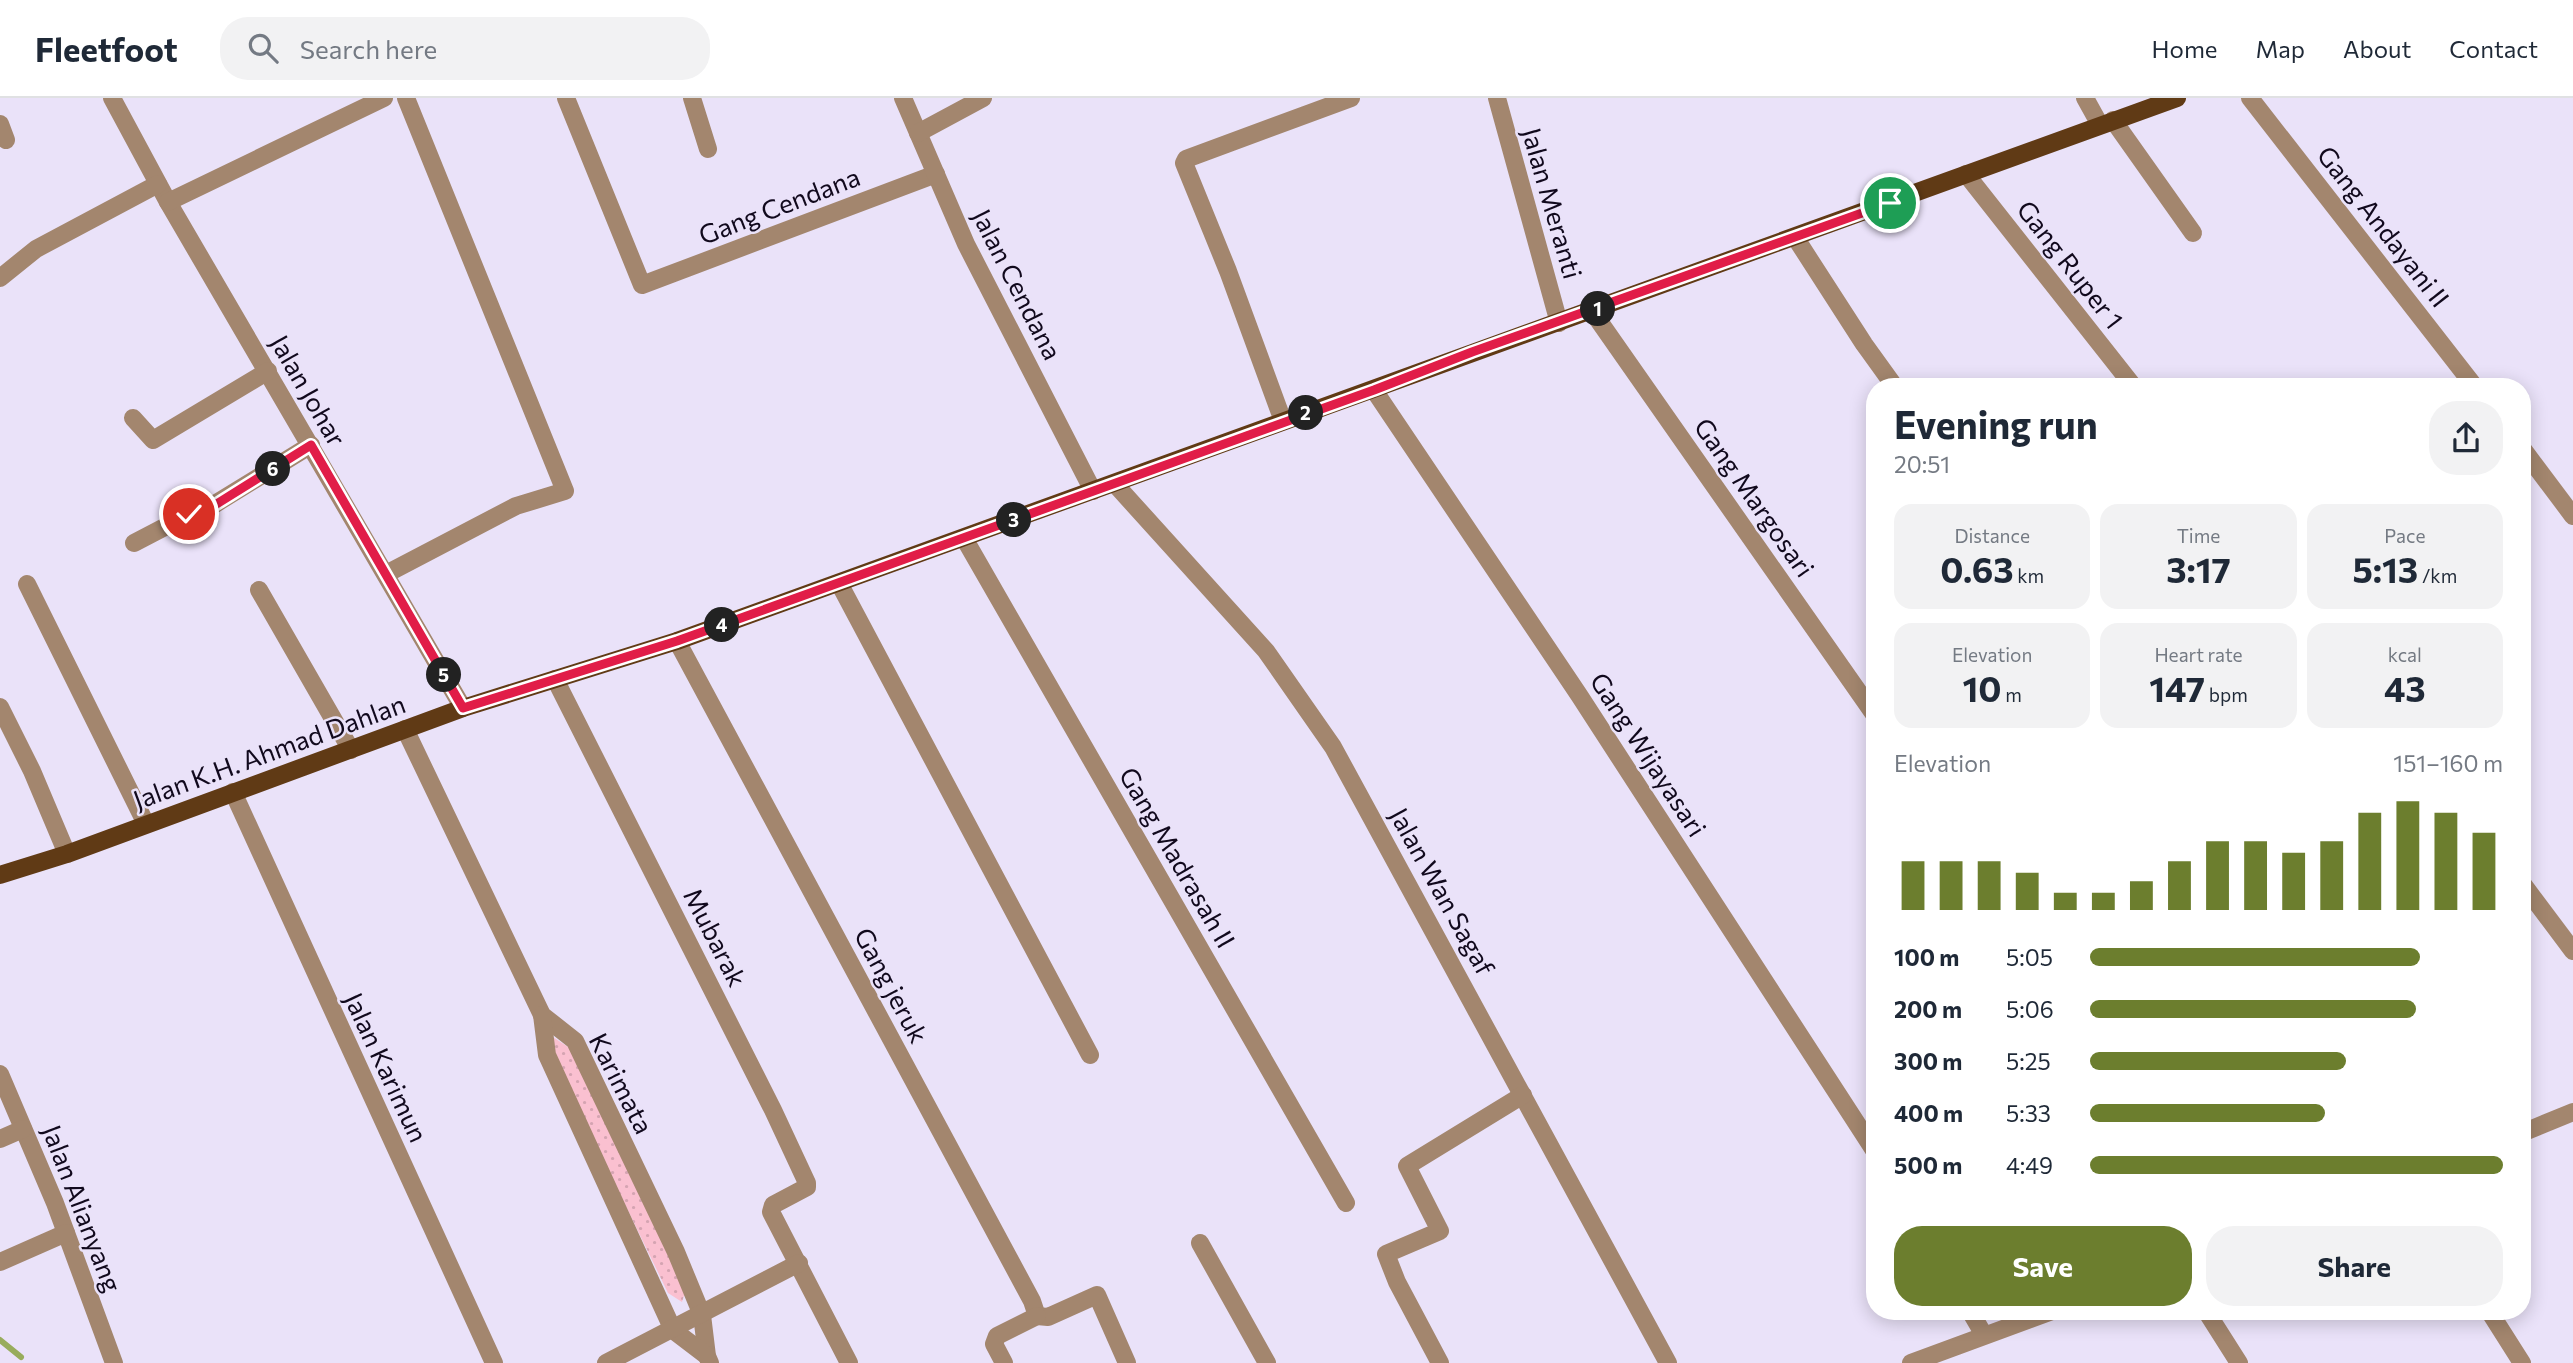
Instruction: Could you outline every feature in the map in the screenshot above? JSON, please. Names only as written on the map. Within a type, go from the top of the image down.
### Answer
[{"type":"main road","name":"Jalan K.H. Ahmad Dahlan","points":[[0,875],[67,854],[463,708],[677,641],[2177,98]]},
{"type":"street","name":"Jalan Johar","points":[[112,98],[168,202],[463,708]]},
{"type":"street","points":[[168,202],[384,98]]},
{"type":"street","points":[[386,574],[516,506],[565,491],[406,98]]},
{"type":"street","name":"Gang Cendana","points":[[566,98],[642,285],[936,174]]},
{"type":"street","points":[[692,98],[708,149]]},
{"type":"street","name":"Jalan Cendana","points":[[903,98],[966,244],[1094,491]]},
{"type":"street","points":[[918,133],[983,98]]},
{"type":"street","points":[[1283,421],[1228,271],[1184,163],[1186,159],[1213,148],[1351,98]]},
{"type":"street","name":"Jalan Meranti","points":[[1497,98],[1559,323]]},
{"type":"street","points":[[2085,98],[2193,233]]},
{"type":"street","name":"Gang Andayani II","points":[[2250,98],[2468,378]]},
{"type":"street","name":"Gang Ruper 1","points":[[1966,174],[2127,378]]},
{"type":"street","points":[[0,278],[36,249],[159,184]]},
{"type":"street","points":[[1795,237],[1889,378]]},
{"type":"street","name":"Gang Margosari","points":[[1592,311],[1866,703]]},
{"type":"street","points":[[133,418],[153,440],[268,371]]},
{"type":"street","name":"Gang Wijayasari","points":[[1374,390],[1579,695],[1866,1138]]},
{"type":"street","points":[[134,543],[180,519],[215,505],[311,445]]},
{"type":"street","points":[[2531,460],[2573,516]]},
{"type":"street","name":"Jalan Wan Sagaf","points":[[1115,484],[1266,651],[1333,747],[1668,1363]]},
{"type":"street","name":"Gang Madrasah II","points":[[964,538],[1346,1202]]},
{"type":"street","points":[[839,583],[1090,1055]]},
{"type":"street","points":[[27,584],[146,824]]},
{"type":"street","points":[[259,590],[351,750]]},
{"type":"street","name":"Gang jeruk","points":[[677,641],[1032,1301],[1037,1316]]},
{"type":"street","name":"Mubarak","points":[[555,679],[774,1110],[808,1184],[773,1205],[771,1212],[799,1263]]},
{"type":"street","points":[[0,707],[32,771],[67,854]]},
{"type":"street","name":"Karimata","points":[[405,729],[542,1015],[575,1041],[676,1252],[702,1315],[709,1360]]},
{"type":"street","name":"Jalan Karimun","points":[[233,792],[494,1363]]},
{"type":"street","points":[[2531,895],[2573,951]]},
{"type":"street","points":[[542,1015],[547,1055],[673,1330],[709,1360]]},
{"type":"street","name":"Jalan Alianyang","points":[[0,1074],[66,1233],[114,1363]]},
{"type":"street","points":[[1440,1363],[1398,1282],[1387,1254],[1440,1231],[1407,1166],[1523,1095]]},
{"type":"street","points":[[2531,1129],[2573,1112]]},
{"type":"street","points":[[0,1139],[23,1129]]},
{"type":"street","points":[[0,1262],[66,1233]]},
{"type":"street","points":[[1200,1243],[1267,1363]]},
{"type":"street","points":[[606,1363],[799,1263],[849,1363]]},
{"type":"street","points":[[1004,1363],[994,1344],[997,1336],[1037,1316],[1048,1317],[1097,1296],[1127,1363]]},
{"type":"street","points":[[1975,1320],[1984,1335]]},
{"type":"street","points":[[1910,1363],[1941,1358],[1984,1335],[2026,1320]]},
{"type":"street","points":[[2212,1320],[2239,1363]]},
{"type":"street","points":[[2494,1320],[2522,1363]]},
{"type":"shaded area","points":[[553,1037],[571,1049],[687,1286],[682,1302],[668,1293],[554,1058]]},
{"type":"waterway","points":[[0,1340],[21,1357]]},
{"type":"route","points":[[189,514],[215,505],[311,445],[463,708],[677,641],[1890,203]]}]
